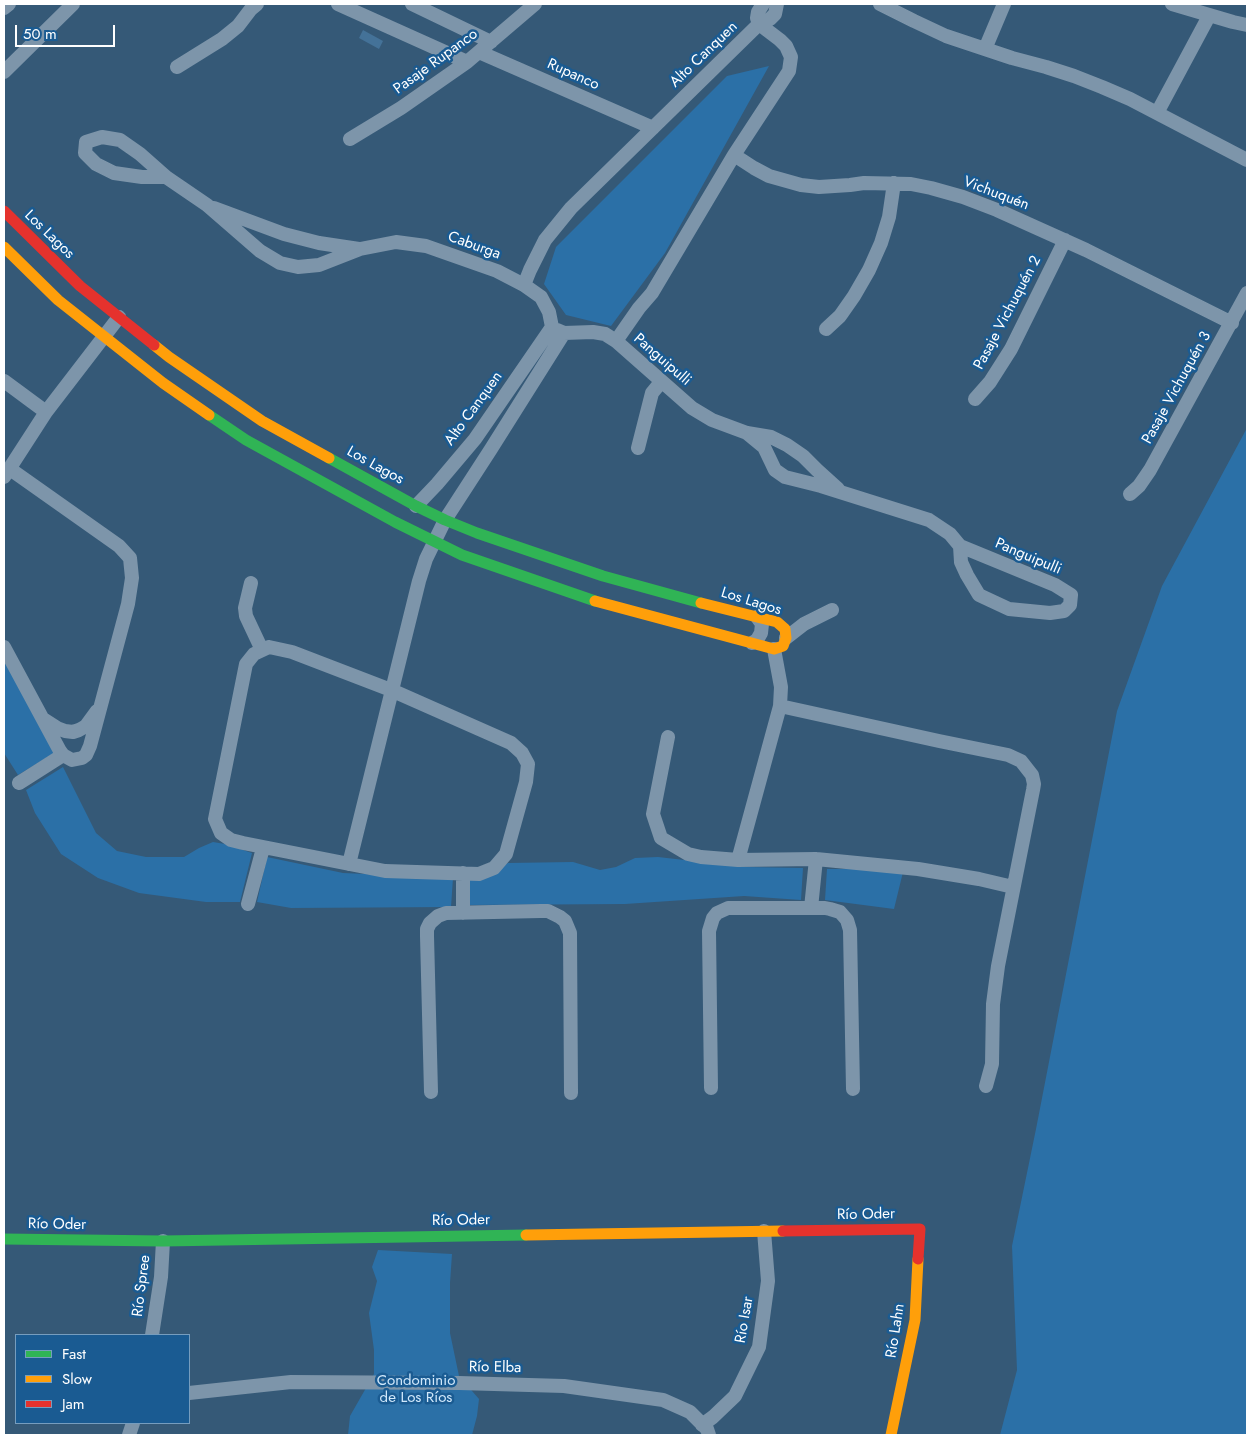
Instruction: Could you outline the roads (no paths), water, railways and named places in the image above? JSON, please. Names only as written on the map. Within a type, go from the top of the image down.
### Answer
[{"type":"street","points":[[4,8],[9,4]]},
{"type":"street","points":[[4,72],[73,4]]},
{"type":"street","points":[[177,67],[228,35],[257,4]]},
{"type":"street","points":[[338,4],[467,62]]},
{"type":"street","points":[[412,4],[491,42]]},
{"type":"street","name":"Pasaje Rupanco","points":[[350,140],[401,108],[467,62],[535,4]]},
{"type":"street","points":[[763,4],[757,18],[760,24],[775,14],[777,4]]},
{"type":"street","points":[[880,4],[946,36],[1074,76],[1102,87],[1157,113],[1247,160]]},
{"type":"street","points":[[986,49],[1004,4]]},
{"type":"street","points":[[1172,4],[1209,16],[1247,25]]},
{"type":"street","points":[[1157,113],[1209,16]]},
{"type":"street","name":"Alto Canquen","points":[[524,286],[545,240],[571,208],[760,24],[786,46],[791,57],[789,71],[734,155],[652,292],[630,319],[616,341]]},
{"type":"street","name":"Rupanco","points":[[479,52],[653,128]]},
{"type":"street","name":"Caburga","points":[[166,177],[142,177],[114,173],[96,164],[85,153],[86,142],[102,137],[120,140],[140,154],[166,177],[206,205],[260,251],[280,263],[298,267],[318,265],[360,249],[396,242],[426,246],[497,271],[524,286],[541,297],[558,330]]},
{"type":"street","name":"Vichuquén","points":[[734,155],[769,176],[801,185],[834,186],[894,183],[931,188],[963,197],[1065,240],[1232,323]]},
{"type":"street","points":[[826,329],[840,316],[869,270],[881,243],[889,217],[894,183]]},
{"type":"street","name":"Caburga","points":[[206,205],[284,234],[319,243],[360,249]]},
{"type":"street","name":"Los Lagos","points":[[4,211],[80,286],[169,357],[262,421],[416,506],[477,533],[603,576],[776,622],[785,629],[786,638],[783,646],[774,649]]},
{"type":"street","name":"Pasaje Vichuquén 2","points":[[975,399],[990,382],[1011,348],[1065,240]]},
{"type":"street","points":[[4,247],[58,300],[163,384],[246,440],[386,517],[462,555],[597,602],[774,649],[781,687],[780,706],[738,860]]},
{"type":"street","name":"Pasaje Vichuquén 3","points":[[1130,494],[1140,486],[1150,470],[1247,293]]},
{"type":"street","points":[[4,646],[62,753],[72,760],[78,760],[86,755],[128,604],[132,578],[130,558],[119,546],[7,473],[46,412],[119,317]]},
{"type":"street","points":[[349,864],[420,576],[445,520],[492,449],[558,330]]},
{"type":"street","name":"Alto Canquen","points":[[416,506],[475,439],[558,330]]},
{"type":"street","name":"Panguipulli","points":[[558,330],[605,334],[616,341],[692,408],[712,420],[747,432],[771,437],[787,445],[803,456],[842,492]]},
{"type":"street","points":[[4,381],[46,412]]},
{"type":"street","points":[[638,448],[652,393],[661,382]]},
{"type":"street","name":"Panguipulli","points":[[747,432],[764,446],[775,470],[785,478],[842,492],[930,520],[950,534],[960,546],[1055,585],[1071,595],[1070,605],[1064,611],[1050,614],[1009,609],[979,595],[961,562],[960,546]]},
{"type":"street","points":[[475,439],[492,449]]},
{"type":"street","points":[[251,583],[245,608],[246,616],[262,650]]},
{"type":"street","points":[[786,638],[804,624],[832,610]]},
{"type":"street","points":[[752,643],[757,640],[761,633],[762,624],[757,617]]},
{"type":"street","points":[[269,647],[292,652],[391,690],[511,743],[522,753],[528,764],[526,782],[506,854],[494,868],[479,874],[385,871],[263,848],[231,840],[221,833],[215,819],[246,664],[254,654],[262,650],[269,647]]},
{"type":"street","points":[[62,753],[60,745],[62,738],[86,726],[101,704]]},
{"type":"street","points":[[780,706],[1008,755],[1021,761],[1030,771],[1034,784],[995,985],[992,1024],[992,1064],[986,1086]]},
{"type":"street","points":[[42,717],[57,728],[84,736],[90,746]]},
{"type":"street","points":[[668,737],[653,814],[661,838],[688,854],[738,860],[816,859],[918,869],[979,879],[1013,887]]},
{"type":"street","points":[[19,783],[62,753]]},
{"type":"street","points":[[248,904],[263,848]]},
{"type":"street","points":[[811,908],[816,859]]},
{"type":"street","points":[[463,874],[463,913]]},
{"type":"street","points":[[711,1088],[709,931],[711,922],[718,913],[728,908],[830,908],[844,916],[849,925],[853,1089]]},
{"type":"street","points":[[431,1092],[427,929],[430,923],[438,916],[446,913],[548,911],[565,922],[571,940],[571,1093]]},
{"type":"street","name":"Río Oder","points":[[4,1239],[163,1241],[920,1229]]},
{"type":"street","name":"Río Lahn","points":[[891,1435],[915,1320],[920,1229]]},
{"type":"street","name":"Río Isar","points":[[706,1430],[713,1417],[736,1396],[759,1347],[768,1281],[764,1231]]},
{"type":"street","name":"Río Spree","points":[[152,1334],[162,1276],[163,1241]]},
{"type":"street","name":"Río Elba","points":[[190,1393],[291,1382],[564,1386],[663,1400],[690,1412],[706,1430]]},
{"type":"park label","name":"Condominio de Los Ríos","points":[[416,1390]]}]
